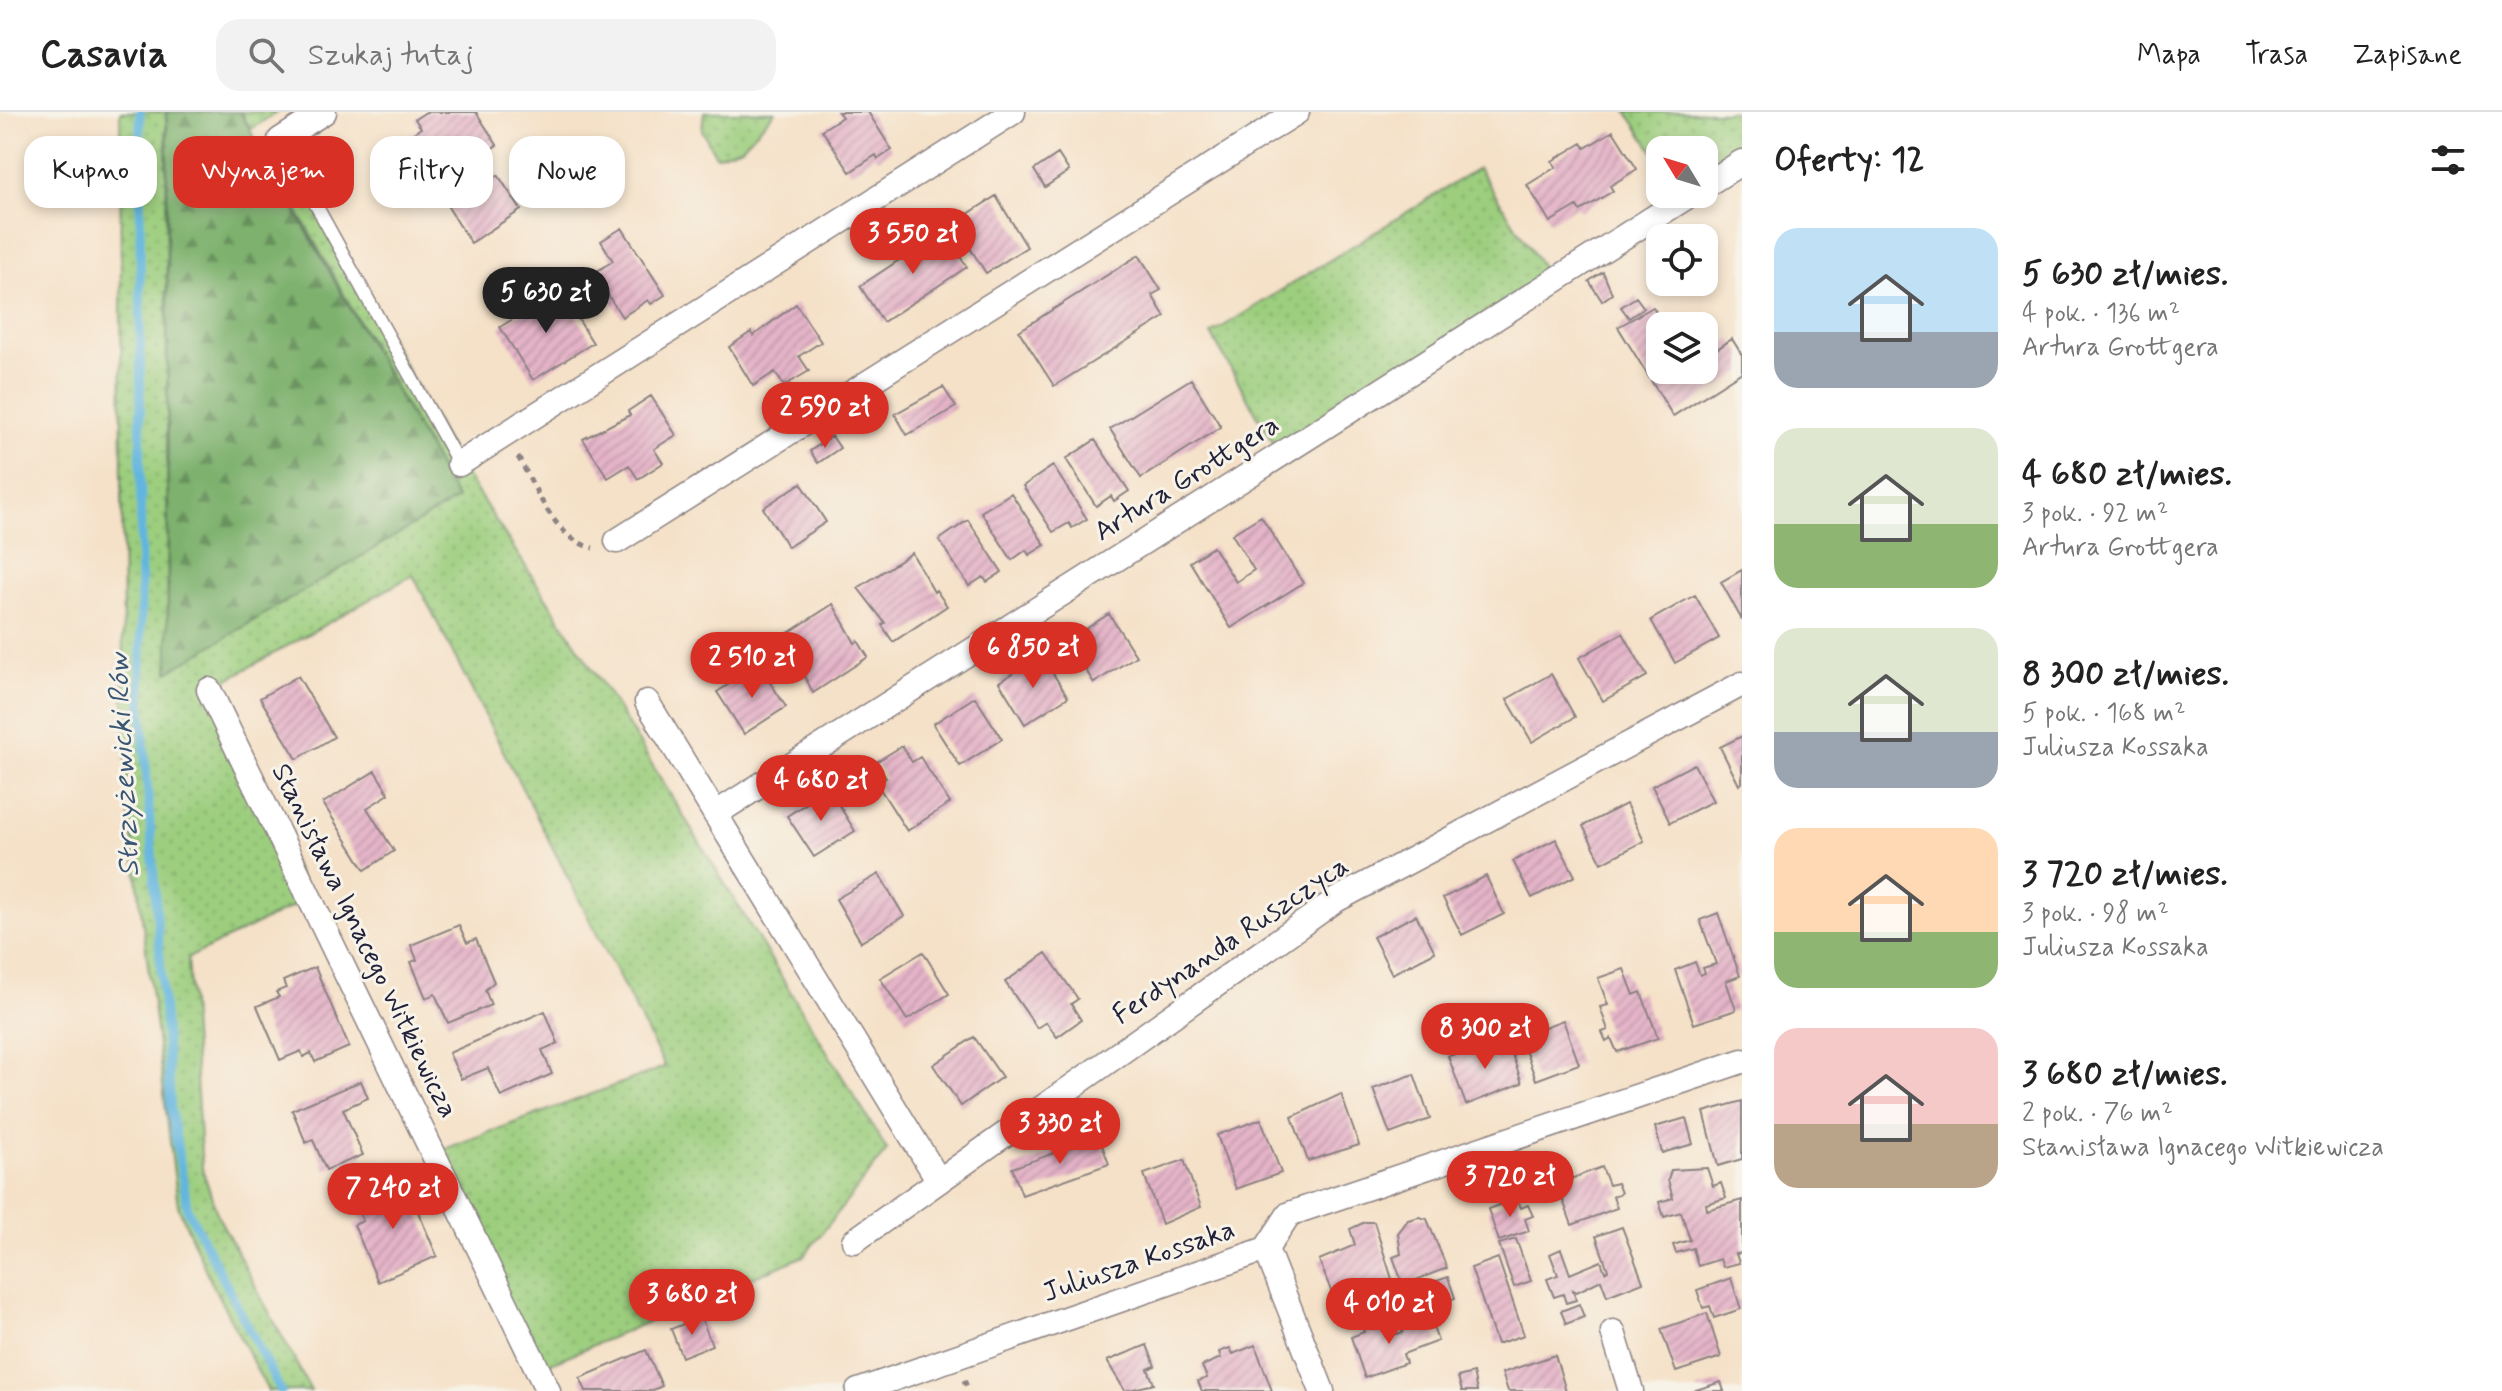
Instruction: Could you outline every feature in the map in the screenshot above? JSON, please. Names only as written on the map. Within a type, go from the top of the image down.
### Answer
[{"type":"street","points":[[286,136],[324,112]]},
{"type":"street","points":[[459,464],[1013,112]]},
{"type":"street","points":[[617,541],[1297,112]]},
{"type":"street","points":[[1718,177],[1742,162]]},
{"type":"street","name":"Artura Grottgera","points":[[715,814],[1669,208]]},
{"type":"street","name":"Ferdynanda Ruszczyca","points":[[854,1241],[1336,900],[1742,684]]},
{"type":"street","name":"Stanisława Ignacego Witkiewicza","points":[[209,690],[548,1391]]},
{"type":"street","points":[[647,702],[939,1181]]},
{"type":"street","name":"Juliusza Kossaka","points":[[858,1391],[1266,1249],[1289,1214],[1742,1061]]},
{"type":"street","points":[[1266,1249],[1322,1391]]},
{"type":"street","points":[[1613,1332],[1631,1391]]},
{"type":"lane","points":[[318,208],[459,464]]},
{"type":"path","points":[[505,435],[562,531],[583,545],[594,548],[617,541]]},
{"type":"green space","points":[[120,112],[166,112],[168,671],[457,499],[296,208],[318,208],[459,464],[617,707],[887,1150],[804,1256],[537,1369],[433,1153],[665,1067],[413,575],[209,690],[310,898],[188,958],[202,1168],[218,1216],[311,1391],[268,1391],[210,1280],[178,1206],[127,797],[123,669],[121,208],[157,208],[157,136],[120,136]]},
{"type":"green space","points":[[167,112],[240,112],[253,136],[173,136],[173,208],[294,208],[457,499],[168,672]]},
{"type":"green space","points":[[240,112],[277,112],[251,129]]},
{"type":"green space","points":[[704,112],[775,112],[742,147],[716,156],[702,130]]},
{"type":"green space","points":[[1627,112],[1742,112],[1742,162],[1718,177],[1718,136],[1646,136],[1646,141]]},
{"type":"green space","points":[[1478,168],[1552,282],[1280,455],[1211,334]]},
{"type":"building","points":[[426,112],[476,112],[491,136],[409,136],[421,128],[415,119]]},
{"type":"building","points":[[838,112],[868,112],[892,150],[878,159],[876,155],[850,172],[822,130],[842,117]]},
{"type":"building","points":[[1613,131],[1637,169],[1610,186],[1613,191],[1580,211],[1577,206],[1550,222],[1527,185],[1556,167],[1552,161],[1582,143],[1585,148]]},
{"type":"building","points":[[1058,154],[1069,171],[1045,187],[1034,170]]},
{"type":"building","points":[[498,175],[509,192],[509,208],[521,210],[471,243],[449,208],[493,208],[493,178]]},
{"type":"building","points":[[996,196],[1027,247],[986,273],[954,223]]},
{"type":"building","points":[[622,228],[665,295],[651,304],[648,300],[622,317],[594,273],[613,261],[601,241]]},
{"type":"building","points":[[943,231],[967,267],[883,322],[860,286]]},
{"type":"building","points":[[1139,255],[1161,290],[1152,295],[1165,317],[1054,386],[1019,331]]},
{"type":"building","points":[[1603,272],[1612,294],[1602,301],[1589,281]]},
{"type":"building","points":[[560,290],[593,343],[533,380],[500,327]]},
{"type":"building","points":[[1636,297],[1644,308],[1629,318],[1621,307]]},
{"type":"building","points":[[796,304],[821,342],[799,356],[809,371],[784,386],[775,372],[753,386],[729,347],[751,332],[753,336]]},
{"type":"building","points":[[1653,307],[1656,312],[1646,312],[1646,372],[1618,327]]},
{"type":"building","points":[[1732,339],[1742,355],[1742,372],[1673,416],[1653,384],[1718,384],[1718,348]]},
{"type":"building","points":[[1191,379],[1221,427],[1141,478],[1110,429]]},
{"type":"building","points":[[943,387],[956,407],[907,435],[895,414]]},
{"type":"building","points":[[651,396],[676,435],[654,449],[663,463],[638,479],[629,465],[608,478],[583,439],[630,415],[628,411]]},
{"type":"building","points":[[832,436],[840,448],[818,463],[810,451]]},
{"type":"building","points":[[1095,440],[1129,491],[1114,501],[1111,496],[1096,506],[1066,459]]},
{"type":"building","points":[[1053,466],[1087,519],[1072,528],[1069,523],[1053,532],[1023,486]]},
{"type":"building","points":[[801,483],[826,522],[788,547],[763,508]]},
{"type":"building","points":[[1011,493],[1045,545],[1029,555],[1026,550],[1012,560],[981,512]]},
{"type":"building","points":[[1261,516],[1303,583],[1231,628],[1190,562],[1213,547],[1236,582],[1254,570],[1232,534]]},
{"type":"building","points":[[968,520],[1002,572],[987,582],[983,577],[969,586],[939,540]]},
{"type":"building","points":[[912,553],[934,592],[936,590],[947,606],[893,642],[882,625],[885,623],[858,588]]},
{"type":"building","points":[[1742,570],[1742,620],[1721,582]]},
{"type":"building","points":[[1695,595],[1719,638],[1675,663],[1651,620]]},
{"type":"building","points":[[833,604],[855,643],[858,641],[868,657],[813,693],[796,658],[794,660],[779,639]]},
{"type":"building","points":[[1109,614],[1136,656],[1094,683],[1067,641]]},
{"type":"building","points":[[1623,633],[1647,676],[1603,701],[1579,658]]},
{"type":"building","points":[[1041,655],[1068,697],[1025,724],[999,682]]},
{"type":"building","points":[[759,665],[786,707],[744,734],[717,692]]},
{"type":"building","points":[[1551,674],[1575,717],[1532,742],[1507,699]]},
{"type":"building","points":[[298,676],[334,737],[297,759],[260,698]]},
{"type":"building","points":[[975,697],[1002,739],[960,766],[933,724]]},
{"type":"building","points":[[1742,736],[1742,783],[1739,785],[1720,747]]},
{"type":"building","points":[[902,746],[912,762],[920,757],[950,803],[907,831],[877,784],[886,778],[876,762]]},
{"type":"building","points":[[1694,764],[1713,801],[1670,823],[1652,786]]},
{"type":"building","points":[[375,771],[389,794],[367,808],[394,851],[365,870],[323,803]]},
{"type":"building","points":[[829,789],[855,831],[814,857],[787,816]]},
{"type":"building","points":[[1626,804],[1644,841],[1602,863],[1583,826]]},
{"type":"building","points":[[1556,839],[1575,876],[1532,898],[1513,861]]},
{"type":"building","points":[[879,874],[904,916],[861,942],[836,899]]},
{"type":"building","points":[[1486,876],[1504,914],[1462,935],[1443,898]]},
{"type":"building","points":[[1718,913],[1740,976],[1726,981],[1736,1010],[1694,1024],[1675,970],[1695,962],[1700,975],[1705,973],[1703,968],[1716,964],[1700,920]]},
{"type":"building","points":[[1416,915],[1435,952],[1392,974],[1373,937]]},
{"type":"building","points":[[459,925],[467,943],[476,939],[494,982],[485,990],[491,1005],[448,1023],[435,994],[426,998],[411,962],[417,960],[411,945]]},
{"type":"building","points":[[923,952],[949,994],[907,1020],[880,978]]},
{"type":"building","points":[[1046,953],[1078,999],[1071,1004],[1081,1020],[1057,1037],[1046,1022],[1037,1028],[1005,982]]},
{"type":"building","points":[[315,967],[349,1047],[315,1062],[311,1053],[303,1057],[301,1051],[280,1060],[257,1006],[279,997],[276,992],[286,988],[283,981]]},
{"type":"building","points":[[1624,969],[1634,995],[1641,992],[1658,1038],[1617,1052],[1611,1038],[1606,1041],[1602,1032],[1608,1030],[1600,1007],[1608,1005],[1598,978]]},
{"type":"building","points":[[545,1011],[558,1043],[542,1050],[552,1074],[501,1097],[488,1068],[461,1079],[449,1053]]},
{"type":"building","points":[[1563,1020],[1579,1064],[1536,1080],[1520,1036]]},
{"type":"building","points":[[974,1037],[1002,1077],[961,1106],[933,1065]]},
{"type":"building","points":[[1507,1040],[1522,1083],[1466,1105],[1448,1056]]},
{"type":"building","points":[[1414,1074],[1430,1119],[1390,1134],[1373,1089]]},
{"type":"building","points":[[361,1081],[368,1098],[343,1109],[363,1155],[326,1170],[313,1140],[306,1143],[292,1110]]},
{"type":"building","points":[[1341,1094],[1359,1145],[1308,1161],[1292,1117]]},
{"type":"building","points":[[1742,1101],[1742,1159],[1718,1166],[1704,1112]]},
{"type":"building","points":[[1686,1118],[1693,1144],[1662,1153],[1655,1127]]},
{"type":"building","points":[[1261,1119],[1281,1173],[1236,1189],[1217,1135]]},
{"type":"building","points":[[1099,1137],[1109,1164],[1022,1195],[1012,1168]]},
{"type":"building","points":[[1184,1160],[1201,1207],[1162,1224],[1144,1174]]},
{"type":"building","points":[[1602,1167],[1609,1185],[1617,1183],[1621,1193],[1613,1196],[1617,1208],[1572,1225],[1557,1184]]},
{"type":"building","points":[[1707,1168],[1713,1186],[1721,1183],[1726,1198],[1706,1204],[1707,1210],[1742,1200],[1742,1253],[1736,1254],[1739,1263],[1723,1267],[1720,1259],[1698,1266],[1693,1248],[1676,1253],[1673,1245],[1690,1240],[1681,1212],[1664,1217],[1659,1202],[1673,1198],[1668,1180],[1671,1170]]},
{"type":"building","points":[[404,1179],[437,1256],[378,1282],[354,1225],[363,1221],[354,1201]]},
{"type":"building","points":[[1517,1198],[1521,1208],[1528,1205],[1533,1216],[1525,1219],[1529,1231],[1499,1241],[1488,1209]]},
{"type":"building","points":[[1419,1217],[1427,1219],[1447,1268],[1403,1285],[1393,1257],[1401,1254],[1398,1233],[1408,1220]]},
{"type":"building","points":[[1365,1222],[1374,1222],[1392,1279],[1376,1286],[1377,1289],[1335,1301],[1319,1260],[1355,1245],[1350,1229]]},
{"type":"building","points":[[1622,1227],[1643,1282],[1607,1296],[1601,1280],[1577,1292],[1573,1290],[1576,1300],[1566,1303],[1563,1294],[1554,1297],[1547,1279],[1558,1275],[1550,1254],[1561,1249],[1570,1274],[1601,1261],[1605,1272],[1608,1270],[1596,1236]]},
{"type":"building","points":[[1516,1239],[1531,1281],[1514,1287],[1499,1244]]},
{"type":"building","points":[[1498,1258],[1524,1335],[1497,1344],[1471,1268]]},
{"type":"building","points":[[1448,1277],[1455,1298],[1425,1310],[1417,1288]]},
{"type":"building","points":[[1731,1278],[1741,1309],[1714,1318],[1710,1306],[1703,1308],[1697,1290]]},
{"type":"building","points":[[1579,1304],[1584,1317],[1566,1324],[1561,1311]]},
{"type":"building","points":[[1707,1313],[1721,1357],[1676,1372],[1661,1329]]},
{"type":"building","points":[[701,1317],[712,1345],[682,1357],[671,1329]]},
{"type":"building","points":[[1372,1322],[1374,1329],[1392,1323],[1396,1334],[1403,1332],[1402,1328],[1431,1322],[1438,1341],[1403,1354],[1406,1363],[1365,1378],[1351,1337],[1364,1332],[1362,1325]]},
{"type":"building","points":[[1147,1345],[1155,1366],[1148,1369],[1154,1384],[1125,1391],[1107,1361]]},
{"type":"building","points":[[1255,1345],[1272,1391],[1202,1391],[1198,1381],[1207,1378],[1202,1366],[1221,1358],[1219,1352],[1230,1348],[1233,1354]]},
{"type":"building","points":[[646,1350],[662,1386],[651,1391],[586,1391],[580,1378]]},
{"type":"building","points":[[1555,1355],[1566,1391],[1508,1391],[1502,1373]]},
{"type":"building","points":[[1473,1373],[1477,1391],[1462,1391],[1458,1377]]},
{"type":"building","points":[[1721,1382],[1724,1391],[1696,1390]]},
{"type":"waterway","name":"Strzyżewicki Rów","points":[[140,112],[141,699],[171,1109],[188,1210],[281,1391]]}]
